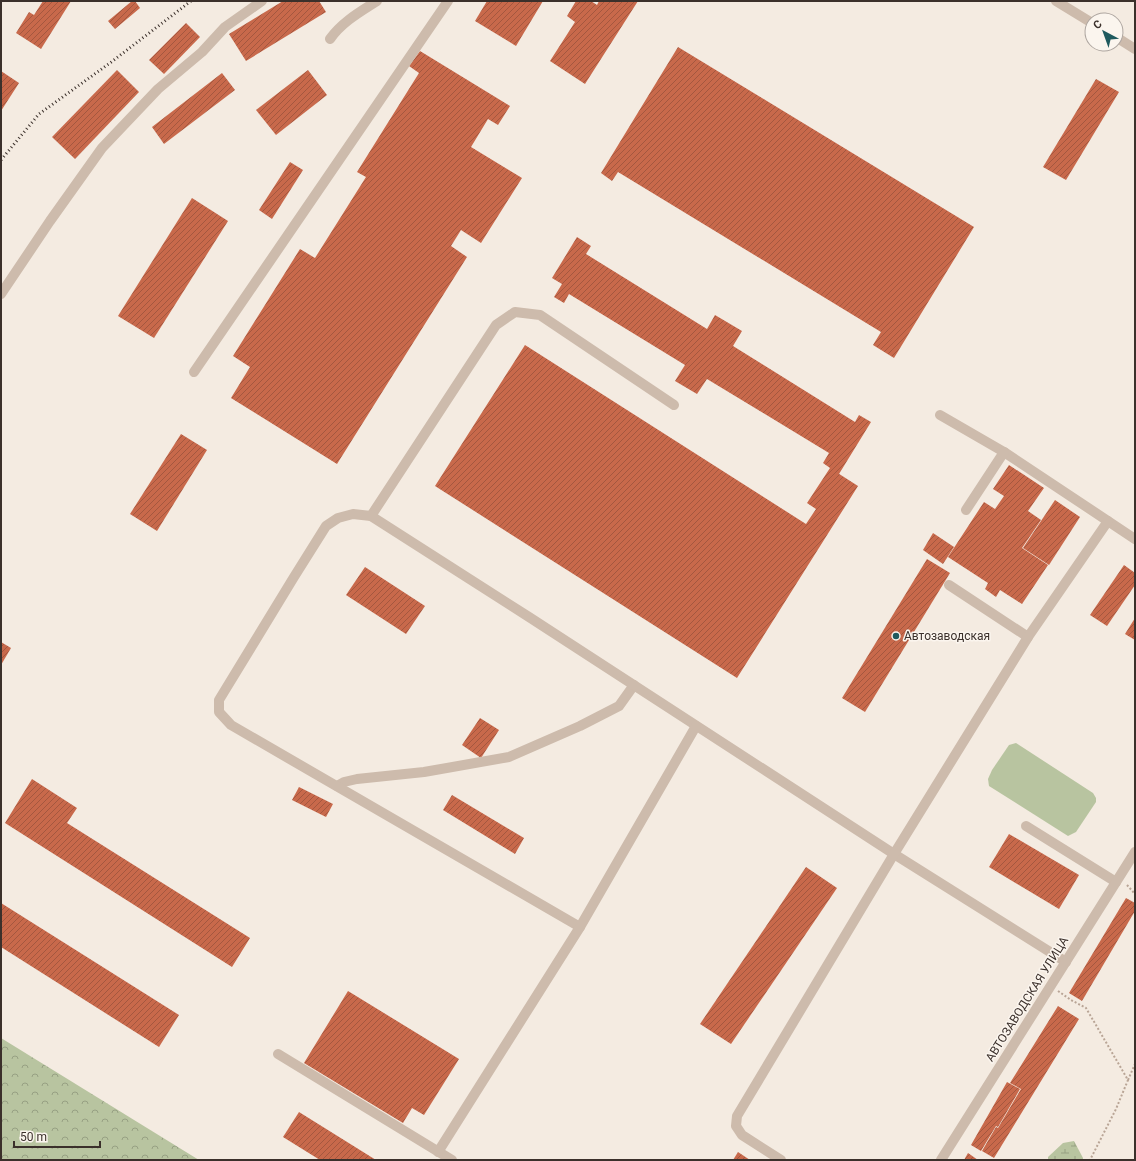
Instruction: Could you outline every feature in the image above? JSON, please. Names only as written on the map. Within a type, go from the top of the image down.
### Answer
[{"type":"street","points":[[1,294],[50,221],[102,148],[158,89],[202,52],[225,27],[262,1]]},
{"type":"street","points":[[330,39],[337,30],[352,17],[377,1]]},
{"type":"street","points":[[194,372],[448,1]]},
{"type":"street","points":[[1056,1],[1084,18]]},
{"type":"street","points":[[1124,43],[1135,49]]},
{"type":"street","points":[[371,516],[496,325],[515,312],[540,315],[674,405]]},
{"type":"street","points":[[940,415],[1004,452],[1135,539]]},
{"type":"street","points":[[966,510],[1004,452]]},
{"type":"street","points":[[580,927],[231,725],[219,712],[219,700],[294,577],[326,526],[338,518],[353,514],[371,516],[894,854],[1066,962]]},
{"type":"street","points":[[781,1160],[742,1135],[736,1126],[737,1116],[894,854],[1028,637],[1108,521]]},
{"type":"street","points":[[949,586],[1028,637]]},
{"type":"street","points":[[338,786],[344,782],[356,779],[424,772],[508,757],[580,726],[619,706],[634,686]]},
{"type":"street","points":[[438,1152],[580,927],[696,726]]},
{"type":"street","points":[[1026,826],[1116,882]]},
{"type":"street","name":"АВТОЗАВОДСКАЯ УЛИЦА","points":[[940,1160],[1135,852]]},
{"type":"street","points":[[278,1054],[452,1160]]},
{"type":"path","points":[[1051,986],[1071,1000],[1086,1008],[1128,1080]]},
{"type":"path","points":[[1090,1160],[1116,1109],[1135,1064]]},
{"type":"green space","points":[[1016,743],[1093,793],[1096,798],[1096,802],[1076,832],[1068,836],[989,786],[988,779],[992,770],[1009,745]]},
{"type":"green space","points":[[1,1038],[199,1160],[1,1160]]},
{"type":"green space","points":[[1074,1141],[1083,1160],[1048,1160],[1048,1157],[1063,1143]]},
{"type":"building","points":[[43,1],[71,1],[41,49],[16,33],[29,12],[34,15]]},
{"type":"building","points":[[132,1],[135,1],[140,8],[115,29],[108,21]]},
{"type":"building","points":[[283,1],[319,1],[326,12],[246,61],[229,34]]},
{"type":"building","points":[[487,1],[543,1],[516,46],[475,21]]},
{"type":"building","points":[[576,1],[591,1],[597,5],[599,1],[638,1],[585,84],[550,61],[575,22],[567,16]]},
{"type":"building","points":[[186,23],[200,37],[164,74],[149,60]]},
{"type":"building","points":[[678,47],[974,227],[894,358],[873,345],[881,332],[618,172],[612,181],[601,173]]},
{"type":"building","points":[[420,51],[510,106],[498,125],[488,119],[471,147],[522,178],[481,243],[461,230],[451,246],[467,257],[337,464],[231,398],[250,367],[233,356],[300,249],[315,258],[366,177],[357,172],[419,73],[409,66]]},
{"type":"building","points":[[117,70],[139,92],[75,159],[52,137]]},
{"type":"building","points":[[308,70],[327,95],[276,135],[256,110]]},
{"type":"building","points":[[1,71],[19,83],[1,111]]},
{"type":"building","points":[[222,73],[235,90],[164,144],[152,127]]},
{"type":"building","points":[[1096,79],[1119,92],[1066,180],[1043,167]]},
{"type":"building","points":[[290,162],[303,170],[272,219],[259,210]]},
{"type":"building","points":[[192,198],[228,221],[154,338],[118,316]]},
{"type":"building","points":[[577,237],[591,246],[586,254],[707,329],[715,315],[742,331],[733,346],[855,422],[859,415],[871,422],[839,474],[858,486],[737,678],[435,486],[525,345],[806,524],[816,509],[807,503],[830,468],[823,463],[829,453],[707,379],[697,394],[675,381],[685,365],[569,294],[564,303],[554,297],[562,284],[552,278]]},
{"type":"building","points":[[181,434],[207,450],[157,531],[130,514]]},
{"type":"building","points":[[1009,465],[1044,488],[1028,511],[1041,520],[1022,548],[1048,565],[1022,604],[1000,590],[996,597],[985,589],[988,583],[948,557],[984,502],[995,509],[1004,496],[993,489]]},
{"type":"building","points":[[1055,500],[1080,517],[1049,565],[1023,548]]},
{"type":"building","points":[[933,533],[954,547],[943,564],[923,550]]},
{"type":"building","name":"Автозаводская","points":[[927,559],[950,573],[865,712],[842,698]]},
{"type":"building","points":[[1124,565],[1135,573],[1135,585],[1107,626],[1090,615]]},
{"type":"building","points":[[365,567],[425,606],[406,634],[346,595]]},
{"type":"building","points":[[1135,618],[1135,640],[1125,634]]},
{"type":"building","points":[[1,642],[11,648],[1,665]]},
{"type":"building","points":[[480,718],[499,730],[481,758],[462,745]]},
{"type":"building","points":[[32,779],[77,808],[67,823],[250,938],[232,967],[5,823]]},
{"type":"building","points":[[299,787],[333,804],[326,817],[292,800]]},
{"type":"building","points":[[452,795],[524,838],[515,854],[443,810]]},
{"type":"building","points":[[1009,834],[1079,875],[1059,909],[989,867]]},
{"type":"building","points":[[806,867],[837,888],[731,1044],[700,1024]]},
{"type":"building","points":[[1126,898],[1135,903],[1135,911],[1082,1001],[1069,993]]},
{"type":"building","points":[[1,903],[179,1015],[159,1047],[1,947]]},
{"type":"building","points":[[348,991],[459,1059],[424,1115],[412,1108],[403,1123],[304,1063]]},
{"type":"building","points":[[1058,1006],[1079,1019],[994,1158],[982,1151],[996,1127],[998,1128],[1021,1089],[1010,1083]]},
{"type":"building","points":[[1007,1082],[1020,1089],[998,1127],[996,1126],[981,1151],[971,1145]]},
{"type":"building","points":[[299,1112],[376,1160],[320,1160],[283,1137]]},
{"type":"building","points":[[738,1152],[750,1160],[733,1160]]},
{"type":"building","points":[[968,1153],[978,1160],[964,1160]]},
{"type":"railway","points":[[1,160],[39,114],[110,63],[191,1]]},
{"type":"place","name":"Автозаводская","points":[[896,636]]}]
